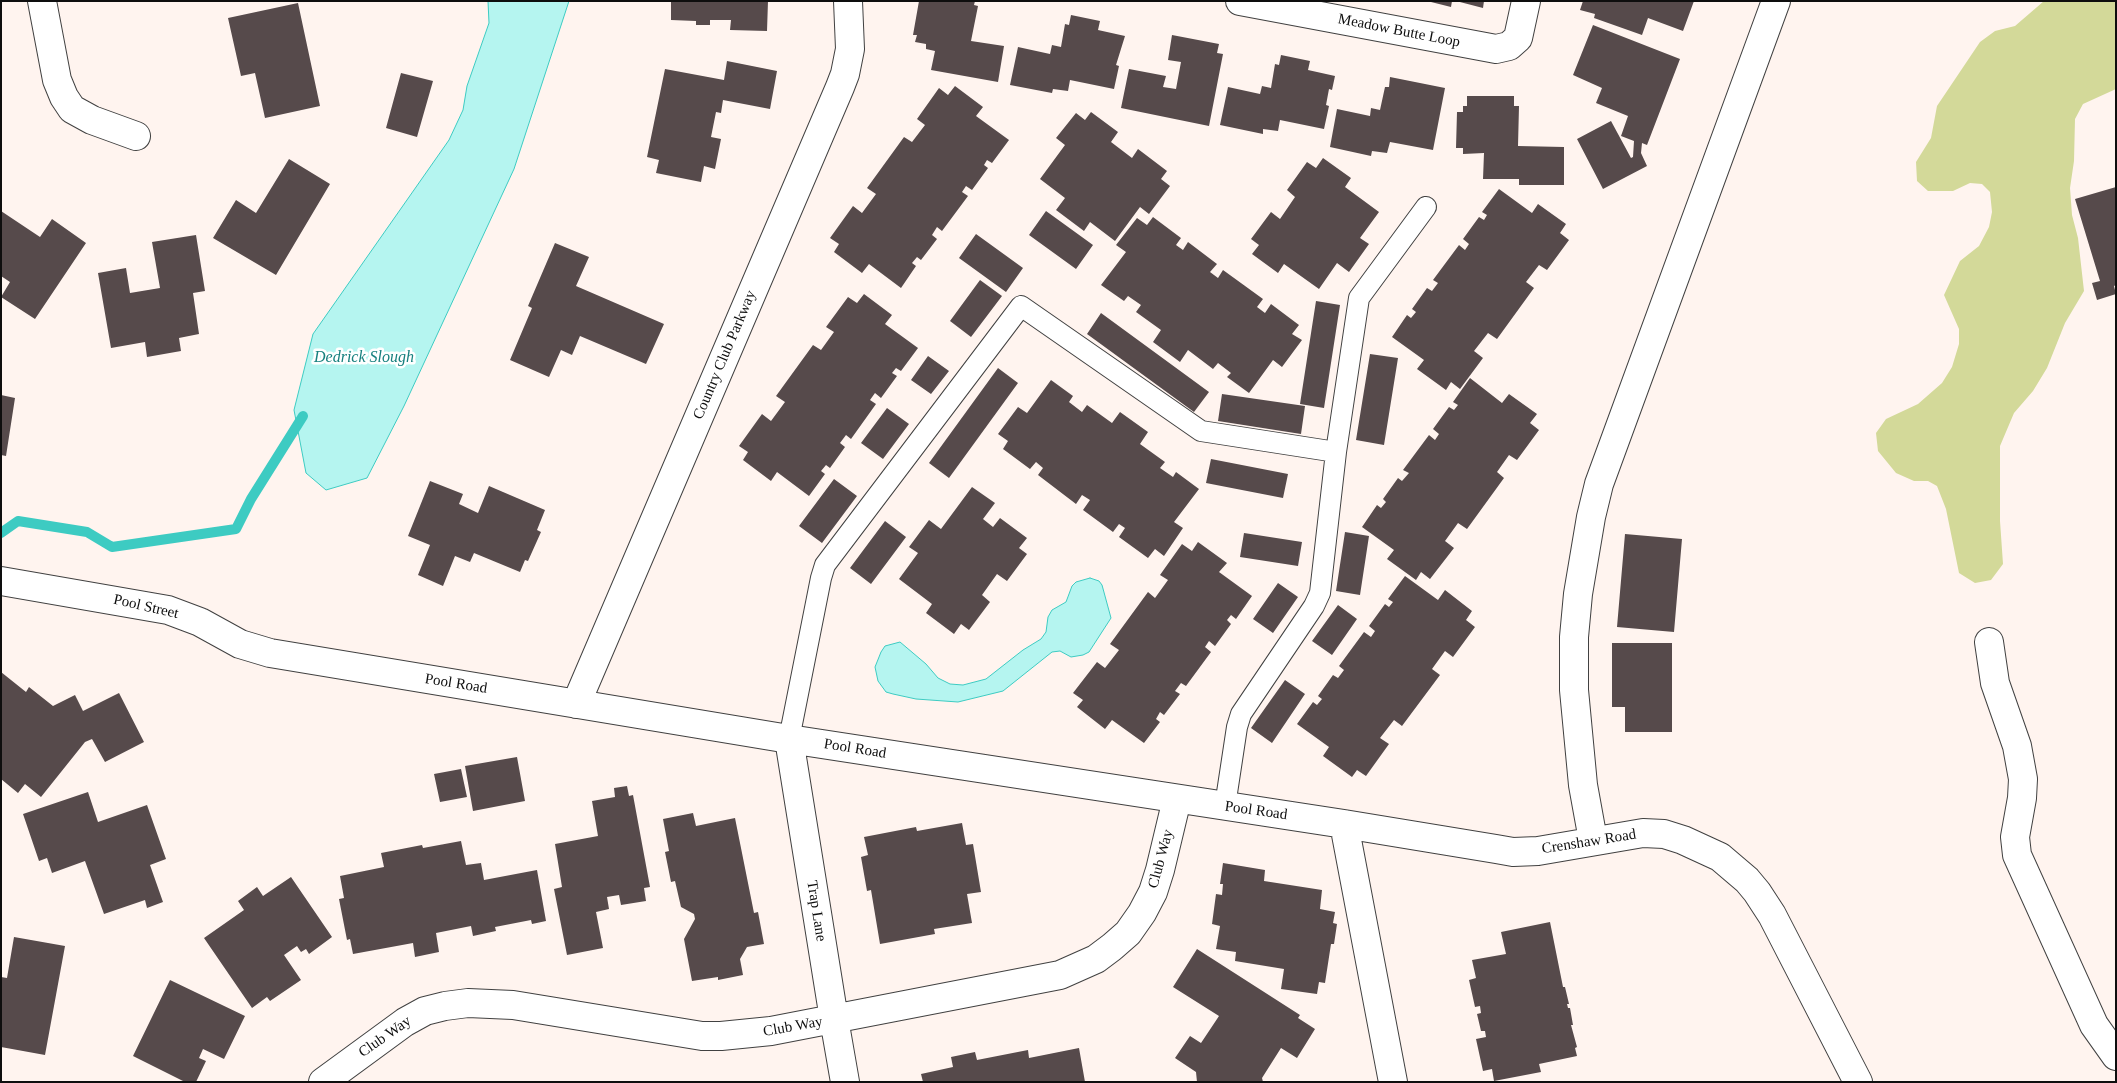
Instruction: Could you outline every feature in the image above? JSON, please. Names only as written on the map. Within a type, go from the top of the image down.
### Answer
[{"type":"street","points":[[42,1],[57,80],[64,98],[72,108],[92,120],[136,136]]},
{"type":"street","name":"Country Club Parkway","points":[[576,704],[846,74],[850,49],[848,1]]},
{"type":"street","name":"Meadow Butte Loop","points":[[1240,1],[1496,49],[1509,46],[1518,38],[1526,1]]},
{"type":"street","points":[[1593,840],[1583,785],[1574,690],[1574,638],[1578,594],[1591,517],[1600,484],[1776,1]]},
{"type":"street","name":"Pool Street","points":[[1,581],[168,610],[200,622],[255,650],[314,661]]},
{"type":"street","points":[[1990,642],[1995,683],[2017,746],[2023,779],[2016,837],[2016,854],[2094,1026],[2116,1056]]},
{"type":"street","name":"Pool Road","points":[[314,661],[788,739],[1398,833]]},
{"type":"street","name":"Trap Lane","points":[[788,739],[845,1082]]},
{"type":"street","name":"Club Way","points":[[323,1082],[405,1022],[425,1012],[452,1005],[489,1003],[512,1005],[702,1036],[743,1035],[834,1020],[1060,975],[1096,959],[1112,947],[1128,933],[1142,913],[1153,892],[1160,870],[1177,799]]},
{"type":"street","points":[[1344,824],[1393,1082]]},
{"type":"street","name":"Crenshaw Road","points":[[1398,833],[1513,852],[1538,851],[1593,840],[1643,833],[1664,834],[1704,848],[1720,857],[1748,880],[1772,914],[1858,1082]]},
{"type":"lane","points":[[1225,806],[1237,727],[1241,714],[1314,606],[1320,592],[1336,452],[1359,298],[1426,207]]},
{"type":"lane","points":[[788,739],[825,565],[1022,306],[1201,432],[1336,452]]},
{"type":"green space","points":[[2044,1],[2116,1],[2116,89],[2083,104],[2075,119],[2074,161],[2070,188],[2072,215],[2078,238],[2084,291],[2065,323],[2047,368],[2033,391],[2014,413],[2000,446],[2000,521],[2003,564],[1991,580],[1975,583],[1959,573],[1946,509],[1937,486],[1928,481],[1914,481],[1896,473],[1878,451],[1876,433],[1886,419],[1918,404],[1942,383],[1952,367],[1959,344],[1959,329],[1944,295],[1960,261],[1979,246],[1989,227],[1992,212],[1990,192],[1982,184],[1970,183],[1953,191],[1928,191],[1917,181],[1916,162],[1931,138],[1937,106],[1980,42],[1995,31],[2015,26]]},
{"type":"water","name":"Dedrick Slough","points":[[488,1],[569,1],[514,169],[404,406],[367,478],[326,490],[306,473],[294,410],[313,334],[449,140],[463,110],[467,86],[489,23]]},
{"type":"water","points":[[1090,578],[1099,581],[1102,585],[1111,618],[1089,652],[1083,655],[1071,657],[1060,651],[1052,652],[1003,691],[958,702],[916,699],[893,694],[886,692],[878,681],[875,667],[881,652],[885,646],[900,642],[926,664],[938,678],[950,684],[963,685],[986,679],[1023,650],[1041,639],[1046,632],[1048,617],[1052,610],[1066,602],[1072,586],[1076,582]]},
{"type":"building","points":[[671,1],[768,1],[767,31],[730,30],[731,20],[710,20],[710,25],[696,25],[696,21],[671,20]]},
{"type":"building","points":[[919,1],[975,1],[974,5],[978,6],[971,41],[1004,46],[998,82],[931,70],[935,51],[926,49],[926,44],[915,42],[917,35],[913,35]]},
{"type":"building","points":[[1427,1],[1452,1],[1451,7]]},
{"type":"building","points":[[1456,1],[1484,1],[1483,8]]},
{"type":"building","points":[[1583,1],[1694,1],[1683,31],[1648,18],[1642,35],[1594,18],[1595,14],[1580,10]]},
{"type":"building","points":[[298,3],[320,106],[265,118],[255,73],[241,76],[228,18]]},
{"type":"building","points":[[1071,15],[1100,21],[1098,30],[1125,36],[1116,65],[1119,66],[1114,89],[1070,80],[1068,91],[1053,89],[1052,93],[1010,85],[1018,47],[1050,54],[1052,45],[1061,47],[1065,24],[1069,25]]},
{"type":"building","points":[[1593,25],[1680,59],[1647,145],[1642,143],[1641,153],[1647,166],[1603,189],[1577,139],[1611,121],[1631,158],[1633,157],[1634,141],[1621,136],[1628,116],[1596,103],[1602,88],[1573,75]]},
{"type":"building","points":[[1172,35],[1219,44],[1217,53],[1223,54],[1209,126],[1121,108],[1129,69],[1166,76],[1163,87],[1176,89],[1181,62],[1168,60]]},
{"type":"building","points":[[1281,55],[1310,61],[1308,70],[1335,76],[1332,90],[1329,89],[1326,105],[1329,106],[1324,129],[1280,120],[1278,131],[1263,129],[1263,134],[1220,125],[1228,87],[1260,94],[1262,86],[1271,88],[1275,64],[1279,65]]},
{"type":"building","points":[[727,61],[777,71],[770,109],[723,100],[721,113],[716,112],[711,137],[721,139],[715,169],[704,166],[701,182],[656,173],[659,160],[647,157],[665,69],[724,80]]},
{"type":"building","points":[[401,73],[433,81],[417,137],[386,128]]},
{"type":"building","points":[[1390,77],[1445,88],[1433,150],[1390,142],[1387,153],[1372,151],[1371,156],[1330,147],[1337,109],[1370,116],[1371,108],[1380,110],[1385,87],[1389,87]]},
{"type":"building","points":[[955,86],[983,107],[976,116],[1009,140],[992,163],[987,160],[984,165],[988,168],[972,190],[966,186],[962,192],[968,196],[942,231],[937,227],[932,235],[937,239],[921,260],[917,257],[912,263],[916,266],[901,288],[869,264],[862,273],[834,252],[839,244],[830,238],[853,206],[862,213],[876,194],[867,188],[904,137],[912,142],[925,125],[917,119],[939,88],[948,95]]},
{"type":"building","points":[[1467,96],[1514,96],[1514,106],[1519,106],[1518,146],[1564,147],[1564,185],[1519,185],[1519,179],[1483,179],[1484,153],[1463,154],[1463,148],[1456,148],[1457,112],[1463,112],[1463,106],[1467,106]]},
{"type":"building","points":[[1091,112],[1118,132],[1111,142],[1132,158],[1138,149],[1167,171],[1161,179],[1170,186],[1149,214],[1140,207],[1115,241],[1090,222],[1084,231],[1056,210],[1065,198],[1040,179],[1065,145],[1056,138],[1076,113],[1085,120]]},
{"type":"building","points":[[1323,158],[1351,178],[1345,187],[1379,212],[1360,238],[1369,244],[1349,272],[1337,263],[1319,289],[1284,264],[1278,273],[1252,254],[1259,245],[1251,239],[1271,212],[1280,219],[1295,197],[1287,190],[1307,162],[1316,168]]},
{"type":"building","points":[[289,159],[330,184],[276,275],[213,238],[236,200],[256,213]]},
{"type":"building","points":[[2116,187],[2116,285],[2114,286],[2116,294],[2097,300],[2092,283],[2100,281],[2075,199]]},
{"type":"building","points":[[1499,189],[1532,213],[1538,204],[1566,224],[1560,233],[1569,240],[1547,270],[1539,265],[1526,282],[1534,288],[1497,339],[1488,333],[1474,351],[1483,358],[1460,389],[1451,382],[1446,390],[1417,369],[1424,360],[1392,337],[1407,315],[1411,318],[1416,312],[1412,309],[1427,288],[1432,291],[1438,283],[1433,280],[1459,245],[1465,250],[1469,244],[1463,239],[1479,217],[1484,220],[1487,215],[1482,212]]},
{"type":"building","points":[[1,211],[40,237],[52,219],[86,243],[35,319],[1,297],[10,282],[1,276]]},
{"type":"building","points":[[1046,211],[1093,245],[1076,269],[1029,235]]},
{"type":"building","points":[[1153,217],[1181,238],[1176,245],[1183,250],[1188,242],[1217,264],[1210,272],[1218,278],[1223,270],[1263,299],[1257,307],[1265,313],[1271,304],[1299,325],[1292,334],[1302,340],[1282,367],[1273,360],[1249,393],[1227,377],[1231,373],[1218,363],[1213,369],[1188,350],[1180,362],[1153,342],[1161,330],[1136,312],[1141,305],[1128,296],[1124,301],[1101,285],[1126,252],[1116,245],[1137,218],[1147,225]]},
{"type":"building","points":[[976,234],[1023,268],[1006,292],[959,258]]},
{"type":"building","points":[[196,235],[205,291],[193,293],[199,334],[179,338],[181,351],[147,357],[145,342],[111,348],[98,273],[126,268],[130,293],[160,288],[152,242]]},
{"type":"building","points":[[555,243],[589,257],[576,286],[664,324],[646,364],[580,336],[572,355],[561,350],[549,377],[510,360],[532,308],[528,306]]},
{"type":"building","points":[[980,280],[1002,296],[971,337],[950,321]]},
{"type":"building","points":[[864,294],[892,315],[885,324],[918,348],[901,371],[896,368],[892,373],[897,376],[881,398],[875,393],[870,400],[876,404],[851,439],[846,435],[840,443],[845,447],[830,468],[826,465],[821,471],[825,474],[809,496],[777,472],[771,481],[743,460],[748,452],[739,446],[762,414],[771,421],[785,402],[776,396],[813,345],[821,350],[834,332],[826,327],[848,297],[857,303]]},
{"type":"building","points":[[1316,301],[1340,305],[1324,408],[1300,404]]},
{"type":"building","points":[[1101,313],[1209,392],[1194,412],[1087,334]]},
{"type":"building","points":[[1370,354],[1398,358],[1384,445],[1356,440]]},
{"type":"building","points":[[928,356],[949,371],[931,394],[911,380]]},
{"type":"building","points":[[998,368],[1018,383],[949,478],[929,463]]},
{"type":"building","points":[[1470,378],[1502,403],[1509,394],[1537,414],[1530,423],[1539,430],[1517,460],[1509,455],[1497,472],[1504,478],[1467,529],[1458,523],[1445,541],[1454,548],[1430,579],[1421,572],[1416,580],[1387,559],[1394,550],[1362,527],[1377,505],[1381,508],[1386,502],[1383,499],[1398,478],[1402,481],[1409,473],[1403,470],[1429,435],[1435,440],[1439,434],[1433,429],[1449,407],[1454,410],[1458,405],[1453,402]]},
{"type":"building","points":[[1051,380],[1073,396],[1069,402],[1082,412],[1087,405],[1112,423],[1120,412],[1148,432],[1140,444],[1165,462],[1160,468],[1173,477],[1176,472],[1199,489],[1174,522],[1183,528],[1164,556],[1155,549],[1148,558],[1119,537],[1125,528],[1119,524],[1113,532],[1083,510],[1090,500],[1082,495],[1076,504],[1038,475],[1043,468],[1036,462],[1030,469],[1003,449],[1008,441],[998,434],[1018,407],[1027,413]]},
{"type":"building","points":[[1222,394],[1305,406],[1301,434],[1218,421]]},
{"type":"building","points":[[1,395],[15,398],[6,456],[1,455]]},
{"type":"building","points":[[887,408],[909,424],[883,459],[861,443]]},
{"type":"building","points":[[1211,459],[1288,474],[1283,498],[1206,483]]},
{"type":"building","points":[[834,479],[857,496],[822,543],[799,526]]},
{"type":"building","points":[[430,481],[463,494],[459,504],[478,513],[489,486],[545,510],[537,530],[541,532],[528,561],[525,560],[520,572],[474,553],[470,562],[455,556],[443,586],[418,575],[430,545],[408,536]]},
{"type":"building","points":[[972,487],[995,503],[983,519],[993,527],[1000,518],[1027,538],[1019,548],[1027,554],[1007,581],[997,574],[982,595],[990,602],[969,630],[961,624],[954,634],[926,613],[932,604],[899,579],[918,553],[909,547],[929,520],[941,529]]},
{"type":"building","points":[[885,521],[906,537],[871,584],[850,568]]},
{"type":"building","points":[[1345,532],[1369,536],[1360,595],[1336,591]]},
{"type":"building","points":[[1244,533],[1302,542],[1298,566],[1240,557]]},
{"type":"building","points":[[1625,534],[1682,539],[1674,632],[1617,627]]},
{"type":"building","points":[[1198,542],[1227,563],[1219,572],[1252,596],[1236,619],[1231,615],[1227,620],[1231,624],[1215,646],[1209,641],[1205,647],[1211,652],[1186,686],[1181,683],[1175,691],[1180,694],[1164,715],[1160,712],[1156,719],[1160,722],[1144,743],[1112,720],[1105,729],[1077,707],[1083,700],[1073,693],[1097,662],[1105,668],[1119,650],[1110,644],[1148,592],[1155,598],[1168,580],[1160,575],[1182,544],[1192,551]]},
{"type":"building","points":[[1405,576],[1438,600],[1445,590],[1472,611],[1466,620],[1475,627],[1453,657],[1445,651],[1432,669],[1440,675],[1402,726],[1394,720],[1380,738],[1389,744],[1366,776],[1357,770],[1352,777],[1323,756],[1329,747],[1297,724],[1313,702],[1317,705],[1322,699],[1318,696],[1333,675],[1338,678],[1344,670],[1339,666],[1364,632],[1371,637],[1375,631],[1369,626],[1385,604],[1389,607],[1393,602],[1388,599]]},
{"type":"building","points":[[1278,583],[1298,597],[1273,633],[1253,619]]},
{"type":"building","points":[[1338,605],[1357,619],[1332,655],[1312,641]]},
{"type":"building","points":[[1612,643],[1672,643],[1672,732],[1625,732],[1625,707],[1612,707]]},
{"type":"building","points":[[1,672],[26,692],[29,687],[53,706],[75,695],[83,711],[119,693],[144,742],[105,762],[92,739],[85,742],[41,797],[25,784],[18,793],[1,779]]},
{"type":"building","points":[[1285,680],[1305,694],[1272,743],[1251,728]]},
{"type":"building","points":[[517,757],[525,801],[473,811],[465,766]]},
{"type":"building","points":[[461,769],[467,797],[440,802],[434,774]]},
{"type":"building","points":[[627,786],[629,796],[633,795],[650,887],[644,888],[646,901],[621,905],[619,895],[607,897],[609,909],[596,912],[603,948],[567,955],[554,889],[562,887],[555,844],[598,836],[592,801],[615,797],[614,788]]},
{"type":"building","points":[[88,792],[98,822],[147,805],[166,859],[150,865],[163,902],[147,908],[145,900],[104,914],[85,861],[52,873],[47,858],[39,861],[23,814]]},
{"type":"building","points":[[693,813],[696,826],[735,818],[754,913],[758,912],[764,944],[747,947],[740,959],[743,975],[718,980],[718,977],[692,981],[684,939],[695,919],[694,914],[681,907],[675,881],[671,882],[665,852],[669,851],[663,819]]},
{"type":"building","points":[[962,823],[966,845],[973,844],[981,892],[967,894],[972,923],[934,929],[935,934],[880,944],[871,890],[867,891],[861,857],[868,855],[864,837],[916,827],[917,831]]},
{"type":"building","points":[[461,841],[466,865],[481,863],[484,880],[537,870],[546,921],[532,924],[531,920],[495,927],[496,931],[473,936],[471,926],[436,933],[439,952],[415,957],[413,943],[353,954],[350,939],[347,940],[339,899],[344,898],[340,876],[384,867],[381,853],[422,845],[423,848]]},
{"type":"building","points":[[1223,863],[1265,870],[1264,881],[1322,890],[1320,909],[1335,912],[1333,923],[1337,924],[1334,944],[1331,944],[1325,983],[1319,982],[1317,994],[1281,989],[1284,969],[1235,961],[1236,952],[1216,949],[1220,926],[1212,924],[1216,894],[1222,895],[1223,884],[1220,884]]},
{"type":"building","points":[[291,877],[332,937],[309,954],[306,949],[301,952],[297,946],[284,955],[301,980],[270,1001],[267,997],[252,1008],[204,938],[244,910],[238,901],[257,887],[263,896]]},
{"type":"building","points":[[1550,922],[1563,987],[1565,987],[1569,1004],[1567,1004],[1568,1008],[1570,1008],[1577,1056],[1539,1064],[1541,1072],[1494,1081],[1492,1069],[1483,1071],[1476,1039],[1486,1037],[1485,1031],[1481,1031],[1477,1014],[1481,1013],[1480,1006],[1475,1007],[1469,980],[1476,978],[1472,960],[1506,954],[1501,932]]},
{"type":"building","points":[[14,937],[65,946],[45,1055],[1,1047],[1,977],[7,978]]},
{"type":"building","points":[[1197,949],[1300,1015],[1298,1018],[1315,1029],[1297,1058],[1281,1048],[1262,1078],[1263,1082],[1197,1082],[1196,1072],[1175,1058],[1190,1036],[1201,1043],[1219,1016],[1173,987]]},
{"type":"building","points":[[170,980],[245,1016],[224,1059],[203,1049],[199,1058],[206,1061],[196,1082],[185,1082],[133,1056]]},
{"type":"building","points":[[1079,1048],[1085,1082],[923,1082],[921,1074],[953,1067],[951,1057],[975,1052],[977,1060],[1028,1050],[1029,1058]]},
{"type":"waterway","name":"Dedrick Slough","points":[[1,533],[18,521],[87,532],[112,547],[236,529],[251,499],[303,416]]}]
